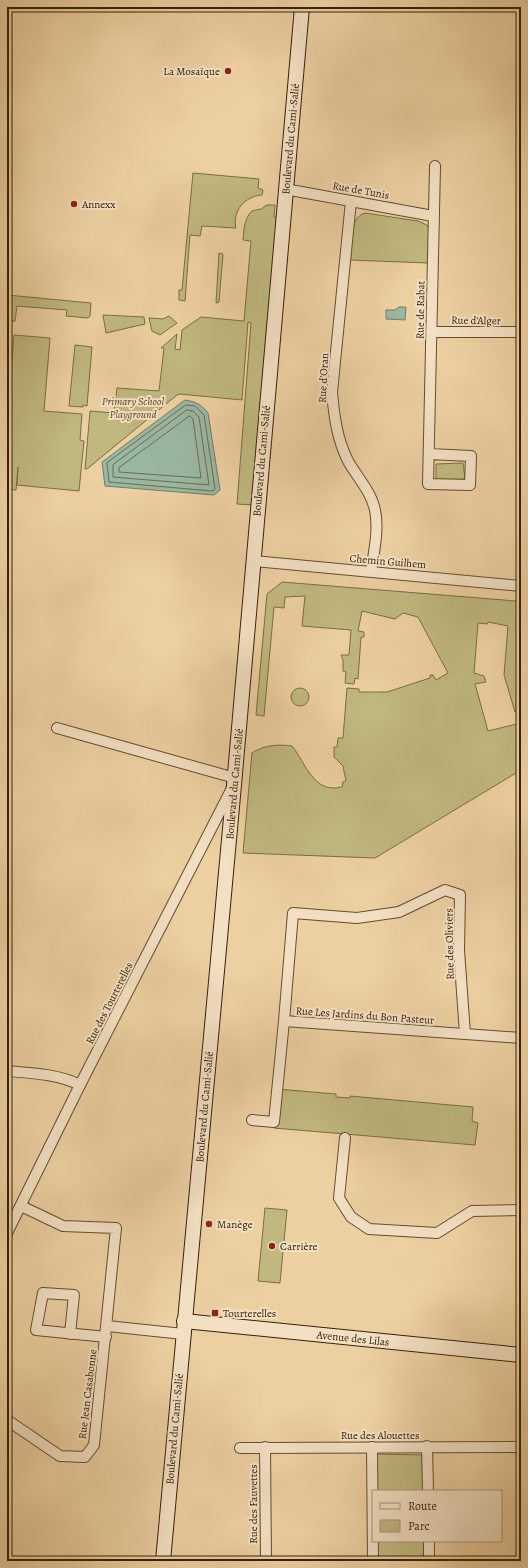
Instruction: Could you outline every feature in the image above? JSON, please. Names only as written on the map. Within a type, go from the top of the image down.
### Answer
[{"type":"street","name":"Boulevard du Cami-Salié","points":[[163,1561],[234,782],[302,7]]},
{"type":"street","name":"Rue de Rabat","points":[[429,454],[471,456],[470,485],[428,484],[435,166]]},
{"type":"street","name":"Rue de Tunis","points":[[285,189],[433,216]]},
{"type":"street","name":"Rue d'Oran","points":[[351,201],[332,392],[335,420],[340,443],[348,460],[367,489],[375,510],[376,535],[371,571]]},
{"type":"street","name":"Rue d'Alger","points":[[432,332],[521,332]]},
{"type":"street","name":"Chemin Guilhem","points":[[253,561],[521,586]]},
{"type":"street","points":[[57,728],[234,782]]},
{"type":"street","name":"Rue des Tourterelles","points":[[7,1233],[80,1085],[234,782]]},
{"type":"street","name":"Rue des Oliviers","points":[[284,1021],[294,913],[357,918],[399,912],[445,890],[460,895],[459,950],[465,1034]]},
{"type":"street","name":"Rue Les Jardins du Bon Pasteur","points":[[252,1120],[274,1122],[284,1021],[521,1038]]},
{"type":"street","points":[[7,1071],[30,1073],[71,1080],[80,1085]]},
{"type":"street","points":[[345,1138],[339,1198],[351,1217],[369,1229],[437,1233],[472,1211],[521,1210]]},
{"type":"street","name":"Rue Jean Casabonne","points":[[7,1420],[60,1456],[85,1458],[94,1445],[116,1228],[63,1226],[21,1206]]},
{"type":"street","name":"Rue Jean Casabonne","points":[[70,1334],[74,1295],[43,1292],[36,1330],[70,1334],[106,1337]]},
{"type":"street","points":[[107,1326],[184,1328]]},
{"type":"street","name":"Avenue des Lilas","points":[[184,1328],[521,1355]]},
{"type":"street","points":[[427,1446],[428,1490]]},
{"type":"street","name":"Rue des Alouettes","points":[[240,1448],[427,1446],[521,1447]]},
{"type":"street","name":"Rue des Fauvettes","points":[[265,1447],[266,1561]]},
{"type":"street","points":[[372,1447],[372,1490]]},
{"type":"street","points":[[373,1542],[373,1561]]},
{"type":"street","points":[[429,1542],[429,1561]]},
{"type":"green space","points":[[193,173],[259,179],[258,188],[263,190],[262,195],[245,201],[238,210],[235,222],[236,228],[202,226],[200,236],[190,235],[185,301],[179,300],[179,290],[182,290]]},
{"type":"green space","points":[[7,184],[11,188],[7,259]]},
{"type":"green space","name":"Primary School Playground","points":[[267,205],[275,205],[274,217],[278,217],[253,505],[237,504],[251,323],[248,322],[242,400],[180,394],[177,395],[87,469],[85,469],[90,411],[114,413],[117,388],[159,391],[164,348],[161,348],[177,334],[175,349],[180,350],[182,330],[201,317],[244,321],[251,241],[243,240],[245,224],[247,217],[252,211],[261,209]]},
{"type":"green space","points":[[365,213],[418,221],[427,225],[429,229],[428,263],[350,260],[353,226],[356,220]]},
{"type":"green space","points":[[219,253],[223,254],[219,302],[216,303]]},
{"type":"green space","points":[[7,295],[91,303],[90,316],[88,318],[66,316],[67,310],[17,306],[15,321],[9,321],[10,306],[7,306]]},
{"type":"green space","points":[[103,315],[144,317],[145,324],[106,333]]},
{"type":"green space","points":[[169,316],[177,323],[160,335],[152,331],[149,318],[163,319]]},
{"type":"green space","points":[[14,335],[50,338],[44,411],[82,414],[80,440],[84,441],[79,491],[17,485],[18,467],[16,490],[7,489],[7,382],[10,382]]},
{"type":"green space","points":[[75,345],[92,347],[87,406],[83,405],[83,407],[69,406]]},
{"type":"green space","points":[[463,463],[465,479],[436,480],[436,464]]},
{"type":"green space","points":[[282,582],[516,601],[521,608],[521,711],[515,712],[504,675],[508,626],[488,622],[487,624],[478,623],[474,673],[484,676],[486,682],[475,684],[488,731],[521,723],[521,770],[375,858],[243,853],[252,753],[262,748],[271,746],[292,746],[311,776],[317,782],[332,788],[342,787],[343,782],[346,781],[343,766],[334,757],[334,747],[337,747],[338,738],[343,738],[347,688],[359,689],[359,692],[387,692],[430,678],[430,675],[433,675],[436,680],[448,673],[418,617],[403,613],[395,619],[362,611],[358,631],[364,632],[364,637],[361,637],[358,679],[355,678],[354,684],[345,683],[346,672],[343,671],[343,660],[341,655],[349,655],[351,630],[302,626],[305,596],[285,597],[284,608],[274,607],[264,716],[256,715],[267,594]]},
{"type":"green space","points":[[300,688],[306,691],[309,697],[306,703],[300,706],[294,703],[291,697],[294,691]]},
{"type":"green space","points":[[277,1089],[336,1094],[336,1097],[350,1098],[350,1096],[473,1107],[472,1121],[478,1123],[475,1145],[274,1128]]},
{"type":"green space","name":"Carrière","points":[[265,1208],[287,1210],[280,1283],[258,1281]]},
{"type":"green space","points":[[372,1454],[428,1455],[428,1490],[372,1490]]},
{"type":"green space","points":[[373,1542],[429,1542],[429,1561],[373,1561]]},
{"type":"water","points":[[399,307],[406,307],[405,320],[386,319],[386,310],[395,310]]},
{"type":"water","points":[[185,400],[198,404],[208,413],[220,490],[214,495],[105,486],[102,462]]},
{"type":"place","name":"La Mosaïque","points":[[228,71]]},
{"type":"place","name":"Annexx","points":[[74,204]]},
{"type":"place","name":"Manège","points":[[209,1224]]},
{"type":"place","name":"Carrière","points":[[272,1246]]},
{"type":"place","name":"Tourterelles","points":[[215,1313]]}]
